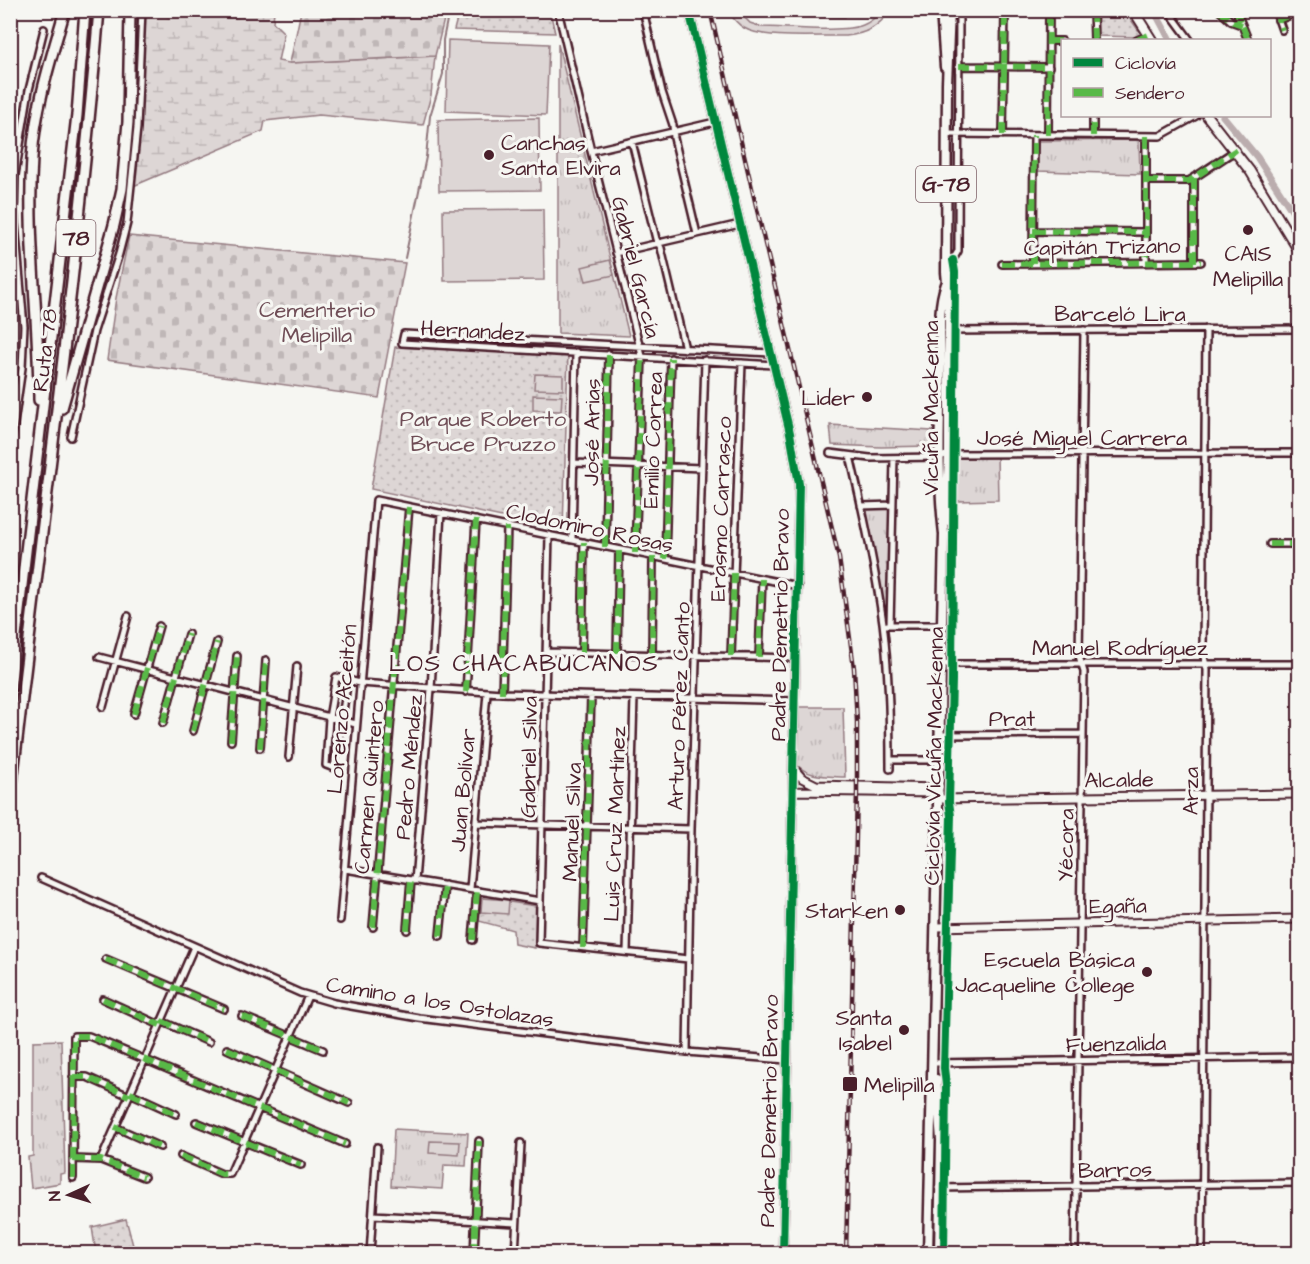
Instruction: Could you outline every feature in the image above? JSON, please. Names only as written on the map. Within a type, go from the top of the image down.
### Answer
[{"type":"highway","points":[[39,449],[39,356],[31,214],[32,157],[34,131],[44,86],[65,10]]},
{"type":"highway","name":"Ruta 78","points":[[10,688],[77,115],[85,10]]},
{"type":"highway","name":"Ruta 78","points":[[10,800],[89,122],[99,10]]},
{"type":"highway","points":[[50,466],[68,384],[114,225],[122,189],[128,122],[130,10]]},
{"type":"main road","name":"Vicuña Mackenna","points":[[941,10],[947,83]]},
{"type":"main road","name":"Vicuña Mackenna","points":[[928,1254],[944,534],[940,457],[945,331],[949,303],[946,272],[947,83],[950,10]]},
{"type":"main road","points":[[1133,10],[1150,38]]},
{"type":"main road","points":[[1208,117],[1236,150],[1268,198],[1299,253]]},
{"type":"main road","name":"Vicuña Mackenna","points":[[944,534],[948,507],[949,454],[945,331]]},
{"type":"main road","name":"Vicuña Mackenna","points":[[934,1063],[941,1119],[939,1254]]},
{"type":"street","points":[[71,437],[94,332],[127,223],[137,128],[142,10]]},
{"type":"street","name":"Gabriel García","points":[[558,10],[642,356],[635,553]]},
{"type":"street","points":[[643,10],[661,87],[669,109],[697,234]]},
{"type":"street","name":"Padre Demetrio Bravo","points":[[689,10],[798,474],[798,586],[783,1254]]},
{"type":"street","name":"Vicuña Mackenna","points":[[946,272],[958,251],[959,10]]},
{"type":"street","points":[[1003,135],[1005,10]]},
{"type":"street","points":[[1048,135],[1050,10]]},
{"type":"street","points":[[1093,10],[1094,39]]},
{"type":"street","points":[[1168,10],[1189,39]]},
{"type":"street","points":[[1219,10],[1231,21],[1242,25]]},
{"type":"street","points":[[1236,10],[1248,39]]},
{"type":"street","points":[[1275,10],[1282,30]]},
{"type":"street","points":[[1278,20],[1299,11]]},
{"type":"street","points":[[10,452],[13,415],[22,368],[24,326],[14,212],[15,175],[29,90],[44,29]]},
{"type":"street","points":[[1049,41],[1061,41]]},
{"type":"street","points":[[959,66],[1049,67]]},
{"type":"street","points":[[1093,117],[1093,136]]},
{"type":"street","points":[[947,134],[1164,135],[1194,117]]},
{"type":"street","points":[[591,151],[715,122]]},
{"type":"street","points":[[1033,263],[1034,135]]},
{"type":"street","points":[[1146,136],[1146,262]]},
{"type":"street","points":[[632,142],[685,349]]},
{"type":"street","points":[[1146,181],[1189,181],[1236,150]]},
{"type":"street","points":[[1194,177],[1194,262]]},
{"type":"street","points":[[616,253],[740,224]]},
{"type":"street","points":[[1033,231],[1146,232]]},
{"type":"street","name":"Capitán Trizano","points":[[1002,264],[1201,262]]},
{"type":"street","name":"Arza","points":[[1202,1254],[1206,796],[1206,664],[1203,651],[1206,329]]},
{"type":"street","name":"Barceló Lira","points":[[945,331],[1299,329]]},
{"type":"street","name":"Yécora","points":[[1075,1254],[1084,672],[1079,656],[1084,330]]},
{"type":"street","name":"Hernandez","points":[[771,353],[404,334],[402,343],[774,364]]},
{"type":"street","points":[[573,540],[576,352]]},
{"type":"street","name":"José Arias","points":[[605,547],[609,354]]},
{"type":"street","name":"Emilio Correa","points":[[665,559],[671,358]]},
{"type":"street","name":"Arturo Pérez Canto","points":[[687,1052],[694,699],[705,360]]},
{"type":"street","name":"Erasmo Carrasco","points":[[731,656],[742,363]]},
{"type":"street","name":"José Miguel Carrera","points":[[830,453],[894,458],[940,457],[949,454],[1299,453]]},
{"type":"street","points":[[850,456],[886,625]]},
{"type":"street","points":[[890,769],[886,625],[894,458]]},
{"type":"street","points":[[574,463],[702,468]]},
{"type":"street","name":"Clodomiro Rosas","points":[[376,500],[798,586]]},
{"type":"street","name":"Lorenzo Aceitón","points":[[340,920],[376,500]]},
{"type":"street","points":[[861,506],[893,506]]},
{"type":"street","name":"Carmen Quintero","points":[[373,927],[409,507]]},
{"type":"street","name":"Pedro Méndez","points":[[407,930],[431,688],[441,513]]},
{"type":"street","points":[[466,692],[476,520]]},
{"type":"street","points":[[502,693],[507,527]]},
{"type":"street","name":"Gabriel Silva","points":[[549,535],[539,944],[583,948]]},
{"type":"street","points":[[582,653],[584,543]]},
{"type":"street","points":[[1270,544],[1299,544]]},
{"type":"street","points":[[617,653],[619,550]]},
{"type":"street","points":[[652,654],[653,557]]},
{"type":"street","points":[[759,657],[762,579]]},
{"type":"street","points":[[104,707],[128,616]]},
{"type":"street","points":[[886,625],[942,625]]},
{"type":"street","points":[[134,714],[159,626]]},
{"type":"street","points":[[163,723],[188,634]]},
{"type":"street","points":[[193,731],[217,642]]},
{"type":"street","points":[[547,652],[796,658]]},
{"type":"street","points":[[231,741],[237,656]]},
{"type":"street","points":[[99,657],[356,724]]},
{"type":"street","points":[[260,748],[266,660]]},
{"type":"street","name":"Manuel Rodríguez","points":[[941,664],[1299,664]]},
{"type":"street","points":[[289,757],[297,666]]},
{"type":"street","points":[[348,679],[334,768],[326,765],[329,718],[336,677],[348,679],[360,683],[466,692],[795,701]]},
{"type":"street","name":"Juan Bolívar","points":[[470,890],[487,693]]},
{"type":"street","name":"Manuel Silva","points":[[583,948],[591,696]]},
{"type":"street","name":"Luis Cruz Martínez","points":[[627,952],[634,697]]},
{"type":"street","name":"Prat","points":[[940,735],[1083,734]]},
{"type":"street","points":[[890,760],[940,760]]},
{"type":"street","name":"Alcalde","points":[[794,769],[802,778],[816,785],[939,793]]},
{"type":"street","name":"Alcalde","points":[[793,791],[1082,797],[1299,794]]},
{"type":"street","points":[[476,823],[691,829]]},
{"type":"street","points":[[345,869],[540,901]]},
{"type":"street","name":"Camino a los Ostolazas","points":[[41,878],[308,996],[419,1018],[687,1052],[786,1060]]},
{"type":"street","points":[[440,936],[445,885]]},
{"type":"street","points":[[473,940],[477,891]]},
{"type":"street","name":"Egaña","points":[[936,927],[1299,919]]},
{"type":"street","points":[[101,1160],[194,947]]},
{"type":"street","points":[[583,948],[688,959]]},
{"type":"street","points":[[106,959],[224,1009]]},
{"type":"street","points":[[182,1156],[222,1174],[230,1174],[308,996]]},
{"type":"street","points":[[103,999],[209,1042]]},
{"type":"street","points":[[242,1016],[323,1050]]},
{"type":"street","points":[[73,1178],[74,1036],[89,1036],[260,1106],[345,1144]]},
{"type":"street","points":[[227,1049],[349,1103]]},
{"type":"street","name":"Fuenzalida","points":[[934,1063],[1299,1057]]},
{"type":"street","points":[[73,1077],[87,1077],[177,1114]]},
{"type":"street","points":[[196,1122],[301,1165]]},
{"type":"street","points":[[115,1127],[160,1147]]},
{"type":"street","points":[[474,1254],[479,1141]]},
{"type":"street","points":[[515,1254],[521,1143]]},
{"type":"street","points":[[370,1254],[377,1147]]},
{"type":"street","points":[[73,1160],[101,1160],[144,1177]]},
{"type":"street","name":"Barros","points":[[930,1188],[1299,1183]]},
{"type":"street","points":[[373,1215],[516,1223]]},
{"type":"green space","points":[[301,10],[446,11],[435,56],[290,63]]},
{"type":"green space","points":[[146,11],[274,11],[273,22],[284,33],[278,61],[289,63],[435,56],[431,95],[423,125],[319,115],[265,121],[263,131],[131,187],[141,35]]},
{"type":"green space","points":[[459,11],[550,11],[555,33],[454,30]]},
{"type":"green space","points":[[728,11],[738,11],[750,23],[762,27],[842,29],[863,25],[882,11],[890,11],[871,29],[860,34],[778,36],[753,32],[744,28]]},
{"type":"green space","points":[[752,11],[845,11],[845,17],[752,16]]},
{"type":"green space","points":[[1097,11],[1125,11],[1141,34],[1138,37],[1097,36]]},
{"type":"green space","name":"Canchas Santa Elvira","points":[[448,40],[549,44],[546,115],[446,111]]},
{"type":"green space","points":[[558,44],[629,336],[558,333]]},
{"type":"green space","name":"Canchas Santa Elvira","points":[[539,118],[540,190],[439,191],[438,120]]},
{"type":"green space","points":[[1139,140],[1140,174],[1037,171],[1037,141]]},
{"type":"green space","name":"Canchas Santa Elvira","points":[[543,209],[544,280],[444,281],[443,210]]},
{"type":"green space","name":"Cementerio Melipilla","points":[[129,236],[405,263],[379,398],[107,360],[116,298]]},
{"type":"green space","points":[[610,260],[614,275],[586,281],[582,267]]},
{"type":"green space","name":"Parque Roberto Bruce Pruzzo","points":[[395,347],[568,354],[563,530],[371,489]]},
{"type":"green space","points":[[535,374],[563,375],[563,390],[534,389]]},
{"type":"green space","points":[[533,395],[562,396],[561,411],[533,410]]},
{"type":"green space","points":[[830,425],[932,431],[931,446],[832,445]]},
{"type":"green space","points":[[997,454],[998,500],[958,501],[957,455]]},
{"type":"green space","points":[[865,509],[890,509],[888,608],[884,608]]},
{"type":"green space","points":[[792,707],[843,707],[845,777],[811,774],[794,762]]},
{"type":"green space","points":[[482,898],[536,906],[535,948],[514,944],[513,930],[479,921]]},
{"type":"green space","points":[[482,898],[509,900],[508,914],[481,912]]},
{"type":"green space","points":[[61,1040],[65,1173],[60,1174],[60,1183],[31,1188],[28,1157],[33,1156],[33,1041]]},
{"type":"green space","points":[[394,1129],[468,1133],[466,1166],[444,1165],[442,1189],[391,1186]]},
{"type":"green space","points":[[430,1141],[460,1142],[459,1155],[429,1153]]},
{"type":"green space","points":[[126,1219],[135,1253],[96,1253],[92,1227]]},
{"type":"waterway","points":[[405,258],[426,157],[430,116],[443,74],[443,40],[449,10]]},
{"type":"waterway","points":[[1154,10],[1169,39]]},
{"type":"waterway","points":[[1224,117],[1257,157],[1300,223]]},
{"type":"railway","points":[[710,10],[839,558],[854,668],[857,792],[846,1254]]},
{"type":"marked path","points":[[1003,135],[1005,10]]},
{"type":"marked path","points":[[1048,135],[1049,10]]},
{"type":"marked path","points":[[1093,10],[1094,39]]},
{"type":"marked path","points":[[1219,10],[1231,21],[1242,25]]},
{"type":"marked path","points":[[1236,10],[1248,39]]},
{"type":"marked path","points":[[1275,10],[1282,30]]},
{"type":"marked path","points":[[1278,20],[1300,11]]},
{"type":"marked path","points":[[1139,39],[1149,35]]},
{"type":"marked path","points":[[1049,41],[1061,41]]},
{"type":"marked path","points":[[959,66],[1049,67]]},
{"type":"marked path","points":[[1093,117],[1093,136]]},
{"type":"marked path","points":[[1033,263],[1034,135]]},
{"type":"marked path","points":[[1146,136],[1146,262]]},
{"type":"marked path","points":[[1146,181],[1189,181],[1236,150]]},
{"type":"marked path","points":[[1194,177],[1194,262]]},
{"type":"marked path","points":[[1033,231],[1146,232]]},
{"type":"marked path","points":[[1002,264],[1201,262]]},
{"type":"marked path","points":[[605,547],[609,354]]},
{"type":"marked path","points":[[635,553],[642,356]]},
{"type":"marked path","points":[[665,559],[671,358]]},
{"type":"marked path","points":[[373,927],[409,507]]},
{"type":"marked path","points":[[466,692],[476,520]]},
{"type":"marked path","points":[[502,693],[507,527]]},
{"type":"marked path","points":[[582,653],[584,542]]},
{"type":"marked path","points":[[1270,544],[1300,544]]},
{"type":"marked path","points":[[617,653],[619,550]]},
{"type":"marked path","points":[[652,654],[653,557]]},
{"type":"marked path","points":[[731,656],[734,573]]},
{"type":"marked path","points":[[759,657],[762,579]]},
{"type":"marked path","points":[[134,714],[159,626]]},
{"type":"marked path","points":[[163,723],[188,634]]},
{"type":"marked path","points":[[193,731],[217,642]]},
{"type":"marked path","points":[[231,741],[237,656]]},
{"type":"marked path","points":[[260,748],[266,660]]},
{"type":"marked path","points":[[583,948],[591,696]]},
{"type":"marked path","points":[[407,930],[411,880]]},
{"type":"marked path","points":[[440,936],[445,885]]},
{"type":"marked path","points":[[473,940],[477,891]]},
{"type":"marked path","points":[[106,959],[224,1009]]},
{"type":"marked path","points":[[103,999],[160,1025]]},
{"type":"marked path","points":[[242,1016],[323,1050]]},
{"type":"marked path","points":[[161,1021],[209,1042]]},
{"type":"marked path","points":[[73,1178],[74,1036],[89,1036],[345,1144]]},
{"type":"marked path","points":[[227,1049],[349,1103]]},
{"type":"marked path","points":[[73,1077],[87,1077],[129,1096]]},
{"type":"marked path","points":[[130,1093],[176,1114]]},
{"type":"marked path","points":[[196,1122],[301,1165]]},
{"type":"marked path","points":[[115,1127],[160,1147]]},
{"type":"marked path","points":[[474,1254],[479,1141]]},
{"type":"marked path","points":[[181,1156],[222,1174],[230,1174]]},
{"type":"marked path","points":[[73,1159],[101,1160],[144,1177]]},
{"type":"cycle path","points":[[689,10],[790,433],[799,484],[783,1254]]},
{"type":"cycle path","name":"Ciclovía Vicuña Mackenna","points":[[944,1254],[946,1085],[944,1068],[951,816],[949,802],[952,680],[955,272],[953,260]]},
{"type":"place","name":"Canchas Santa Elvira","points":[[489,155]]},
{"type":"place","name":"CAIS Melipilla","points":[[1248,230]]},
{"type":"place","name":"Lider","points":[[867,397]]},
{"type":"place","name":"Starken","points":[[900,910]]},
{"type":"place","name":"Escuela Básica Jacqueline College","points":[[1147,972]]},
{"type":"place","name":"Santa Isabel","points":[[904,1030]]},
{"type":"place","name":"Melipilla","points":[[850,1084]]},
{"type":"district","name":"LOS CHACABUCANOS","points":[[524,663]]}]
